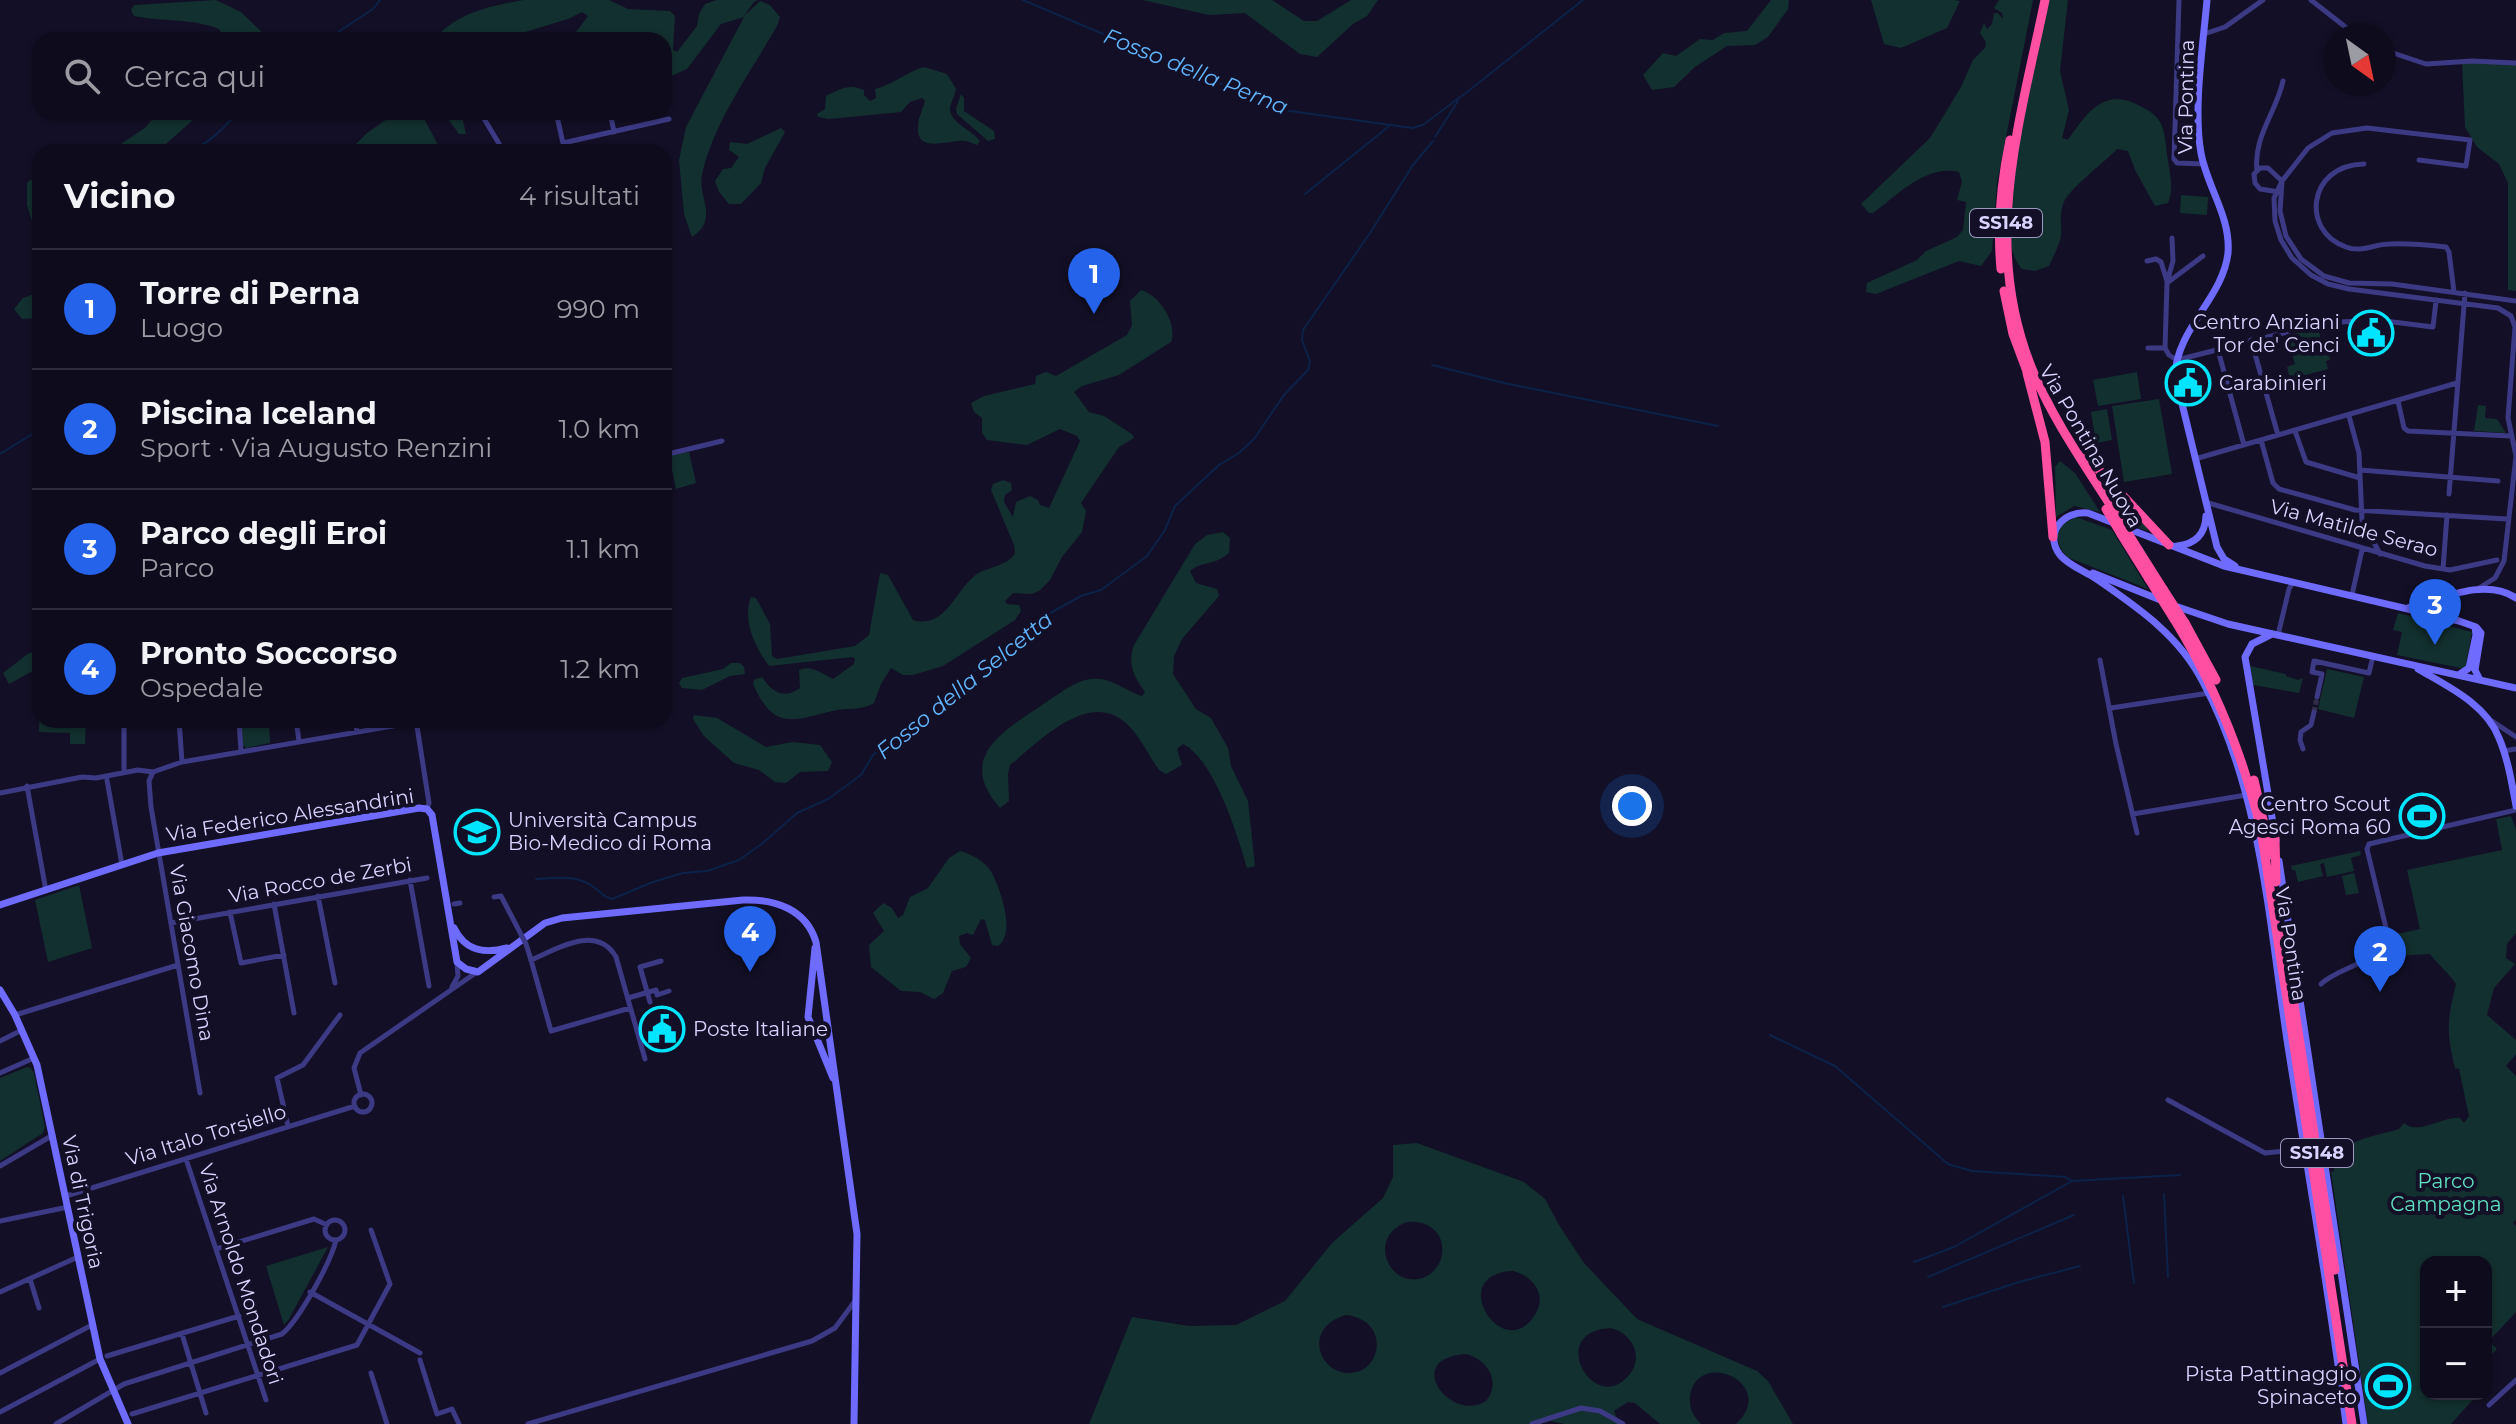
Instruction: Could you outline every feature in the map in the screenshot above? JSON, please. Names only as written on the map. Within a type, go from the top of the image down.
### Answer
[{"type":"highway","name":"Via Pontina Nuova","points":[[2042,0],[2000,199],[1999,242],[2007,309],[2027,373],[2049,417],[2205,656],[2236,726],[2259,795],[2273,883]]},
{"type":"highway","name":"Via Pontina Nuova","points":[[2042,0],[2007,196],[2005,240],[2019,332],[2033,371],[2121,534],[2209,678],[2230,726],[2253,797],[2273,883]]},
{"type":"highway","points":[[2027,373],[2045,442],[2054,540]]},
{"type":"highway","points":[[2068,437],[2169,545]]},
{"type":"highway","points":[[2273,883],[2275,838]]},
{"type":"highway","name":"Via Pontina","points":[[2273,883],[2355,1424]]},
{"type":"street","points":[[2179,0],[2174,160],[2177,163],[2203,164]]},
{"type":"street","name":"Via Pontina","points":[[2207,0],[2199,117],[2203,164],[2226,226],[2227,258],[2221,278],[2189,331],[2177,360],[2176,386],[2221,554],[2244,571]]},
{"type":"street","points":[[2204,34],[2222,29],[2263,0]]},
{"type":"street","points":[[2311,0],[2342,24]]},
{"type":"street","points":[[2396,54],[2429,64],[2468,61],[2516,63]]},
{"type":"street","points":[[2278,192],[2264,191],[2256,186],[2254,178],[2258,144],[2279,98],[2283,81]]},
{"type":"street","points":[[485,120],[499,144]]},
{"type":"street","points":[[558,120],[563,143],[665,120]]},
{"type":"street","points":[[612,120],[614,132]]},
{"type":"street","points":[[2406,608],[2470,591],[2492,582],[2501,570],[2516,458],[2508,413],[2515,327],[2513,318],[2501,309],[2332,286],[2301,267],[2288,253],[2277,231],[2273,209],[2282,181],[2312,145],[2339,131],[2371,128],[2470,140],[2466,166],[2419,160]]},
{"type":"street","points":[[2364,164],[2338,170],[2320,186],[2317,202],[2326,232],[2337,243],[2352,249],[2389,244],[2446,247],[2454,292]]},
{"type":"street","points":[[2257,171],[2268,168],[2282,181]]},
{"type":"street","points":[[2278,192],[2280,218],[2286,236],[2305,263],[2334,280],[2516,299]]},
{"type":"street","points":[[2172,238],[2173,261],[2167,283],[2165,348],[2177,360],[2310,325],[2381,320],[2433,327],[2436,301]]},
{"type":"street","points":[[2167,283],[2203,256]]},
{"type":"street","points":[[2147,261],[2156,259],[2161,262],[2167,283]]},
{"type":"street","points":[[2382,294],[2383,284]]},
{"type":"street","points":[[2449,494],[2465,293]]},
{"type":"street","points":[[2251,340],[2279,435]]},
{"type":"street","points":[[2148,348],[2165,348]]},
{"type":"street","points":[[2218,349],[2244,445]]},
{"type":"street","points":[[2509,394],[2516,372]]},
{"type":"street","points":[[2194,459],[2457,383]]},
{"type":"street","points":[[2398,401],[2407,431],[2487,435],[2512,432]]},
{"type":"street","points":[[2508,413],[2516,418]]},
{"type":"street","points":[[2349,416],[2357,444],[2364,524],[2380,555]]},
{"type":"street","points":[[2295,431],[2306,462],[2360,478]]},
{"type":"street","points":[[2261,440],[2276,488],[2362,511],[2507,519]]},
{"type":"street","points":[[672,453],[722,441]]},
{"type":"street","points":[[2360,470],[2498,481]]},
{"type":"street","points":[[2169,545],[2187,545],[2199,538],[2205,527],[2206,506]]},
{"type":"street","name":"Via Matilde Serao","points":[[2206,506],[2380,555],[2443,569],[2452,570],[2497,560]]},
{"type":"street","points":[[2054,540],[2063,519],[2071,514],[2084,513],[2224,566],[2475,627],[2482,634],[2475,668],[2480,680]]},
{"type":"street","points":[[2443,569],[2447,515]]},
{"type":"street","name":"Via Pontina","points":[[2054,540],[2060,556],[2146,614],[2182,650],[2209,693],[2231,748],[2246,795],[2258,852],[2346,1424]]},
{"type":"street","points":[[2352,595],[2362,550]]},
{"type":"street","points":[[2080,568],[2208,618],[2516,688]]},
{"type":"street","points":[[2275,634],[2293,582]]},
{"type":"street","points":[[2470,591],[2501,590],[2516,598]]},
{"type":"street","points":[[2146,614],[2142,603],[2154,597]]},
{"type":"street","points":[[2454,674],[2463,674],[2469,668],[2475,627]]},
{"type":"street","name":"Via Pontina","points":[[2275,634],[2252,644],[2245,657],[2364,1424]]},
{"type":"street","points":[[2317,697],[2322,674],[2312,672],[2314,661],[2369,673],[2373,656]]},
{"type":"street","points":[[2100,660],[2137,833]]},
{"type":"street","points":[[2409,664],[2444,682],[2516,737]]},
{"type":"street","points":[[2111,708],[2209,693]]},
{"type":"street","points":[[2303,749],[2301,732],[2311,725],[2314,712]]},
{"type":"street","points":[[2321,984],[2376,953],[2384,945],[2386,934],[2367,849],[2369,844],[2516,808],[2503,751],[2494,727],[2485,716]]},
{"type":"street","points":[[124,728],[124,772]]},
{"type":"street","points":[[180,728],[182,762]]},
{"type":"street","points":[[240,728],[241,751]]},
{"type":"street","points":[[297,728],[299,741]]},
{"type":"street","points":[[356,728],[357,732]]},
{"type":"street","points":[[0,793],[124,772],[153,772],[182,762],[378,728]]},
{"type":"street","points":[[417,728],[429,803],[427,809],[432,815],[456,960],[457,980],[449,991]]},
{"type":"street","points":[[2503,751],[2516,749]]},
{"type":"street","name":"Via Giacomo Dina","points":[[153,772],[149,793],[200,1093]]},
{"type":"street","points":[[107,780],[122,865]]},
{"type":"street","points":[[27,786],[46,891]]},
{"type":"street","points":[[2133,814],[2246,795]]},
{"type":"street","name":"Via Federico Alessandrini","points":[[0,905],[158,853],[408,809],[427,809]]},
{"type":"street","name":"Via Rocco de Zerbi","points":[[171,923],[427,878]]},
{"type":"street","points":[[410,880],[429,986]]},
{"type":"street","points":[[318,896],[335,983]]},
{"type":"street","points":[[494,897],[501,896],[526,944],[551,1031],[630,1008]]},
{"type":"street","points":[[361,1095],[354,1070],[360,1053],[545,923],[562,918],[761,900],[780,904],[795,913],[810,928],[816,942],[857,1234],[854,1424]]},
{"type":"street","points":[[274,904],[294,1013]]},
{"type":"street","points":[[230,912],[241,963],[284,955]]},
{"type":"street","points":[[450,919],[456,934],[483,960],[480,970]]},
{"type":"street","points":[[531,960],[567,942],[607,946],[616,957],[645,1059]]},
{"type":"street","points":[[816,942],[807,1016],[837,1092]]},
{"type":"street","points":[[456,960],[463,950],[491,951],[513,946]]},
{"type":"street","points":[[456,960],[464,969],[480,970]]},
{"type":"street","points":[[650,1002],[640,967],[661,961]]},
{"type":"street","points":[[15,1015],[178,965]]},
{"type":"street","name":"Via di Trigoria","points":[[0,990],[34,1058],[93,1325],[112,1390],[128,1424]]},
{"type":"street","points":[[628,998],[656,990],[657,995],[669,991]]},
{"type":"street","points":[[808,999],[817,996],[825,1006]]},
{"type":"street","points":[[288,1126],[277,1078],[301,1066],[340,1015]]},
{"type":"street","points":[[813,1035],[822,1036],[828,1028]]},
{"type":"street","points":[[0,1041],[22,1030]]},
{"type":"street","points":[[0,1073],[34,1058]]},
{"type":"street","points":[[361,1095],[371,1099],[371,1107],[363,1112],[355,1106],[356,1098],[361,1095]]},
{"type":"street","points":[[2168,1100],[2264,1152],[2304,1149]]},
{"type":"street","name":"Via Italo Torsiello","points":[[66,1196],[355,1106]]},
{"type":"street","points":[[0,1166],[53,1135]]},
{"type":"street","name":"Via Arnoldo Mondadori","points":[[186,1159],[266,1400]]},
{"type":"street","points":[[0,1221],[69,1207]]},
{"type":"street","points":[[56,1424],[129,1382],[277,1336],[287,1330],[331,1255],[336,1240],[344,1235],[344,1226],[336,1221],[327,1225],[314,1219],[216,1249]]},
{"type":"street","points":[[327,1225],[328,1236],[336,1240]]},
{"type":"street","points":[[132,1414],[357,1345],[390,1284],[371,1230]]},
{"type":"street","points":[[0,1292],[79,1257]]},
{"type":"street","points":[[30,1279],[39,1308]]},
{"type":"street","points":[[310,1292],[420,1356],[437,1414],[452,1409],[459,1424]]},
{"type":"street","points":[[528,1424],[812,1341],[835,1328],[855,1300]]},
{"type":"street","points":[[0,1412],[104,1358],[239,1316]]},
{"type":"street","points":[[0,1373],[93,1325]]},
{"type":"street","points":[[182,1334],[206,1413]]},
{"type":"street","points":[[371,1373],[387,1424]]},
{"type":"street","points":[[2489,1405],[2516,1380]]},
{"type":"street","points":[[1532,1424],[1581,1408],[1600,1411],[1623,1424]]},
{"type":"green space","points":[[216,0],[241,12],[262,32],[221,32],[188,22],[134,16],[131,10],[134,5]]},
{"type":"green space","points":[[524,0],[609,0],[628,9],[670,11],[675,16],[673,50],[677,52],[697,26],[705,4],[717,0],[758,0],[744,16],[760,1],[770,5],[780,17],[777,26],[734,98],[707,156],[701,183],[706,215],[700,230],[692,237],[684,214],[679,160],[686,127],[744,17],[721,24],[687,69],[672,76],[672,32],[576,32],[588,16],[582,12],[525,32],[442,32],[463,17]]},
{"type":"green space","points":[[1143,0],[1272,0],[1304,21],[1317,21],[1351,0],[1378,0],[1367,16],[1353,24],[1317,57],[1300,54],[1245,13],[1209,15]]},
{"type":"green space","points":[[1771,0],[1789,0],[1788,9],[1768,37],[1755,45],[1727,46],[1695,67],[1674,87],[1652,90],[1643,75],[1663,53],[1676,56],[1700,39],[1713,40],[1724,33],[1747,31]]},
{"type":"green space","points":[[1871,0],[1960,1],[1947,28],[1901,48],[1884,44]]},
{"type":"green space","points":[[1999,0],[2033,0],[1997,183],[1992,251],[1981,266],[1959,261],[1876,294],[1866,292],[1867,283],[1917,260],[1926,251],[1957,237],[1963,230],[1966,202],[1957,200],[1962,182],[1959,172],[1935,172],[1924,176],[1873,213],[1861,204],[1930,138],[1961,87],[1973,60],[1985,48],[1986,42],[1980,33],[1984,23],[1987,29],[1992,24],[1994,13],[2003,19],[2002,13],[1994,8]]},
{"type":"green space","points":[[2048,0],[2068,0],[2060,71],[2069,110],[2062,138],[2068,140],[2090,111],[2099,105],[2118,99],[2129,101],[2155,116],[2162,125],[2171,187],[2168,203],[2155,206],[2128,151],[2117,149],[2067,197],[2062,208],[2061,236],[2056,251],[2049,266],[2035,271],[2022,269],[2013,253],[2008,210],[2017,143]]},
{"type":"green space","points":[[2462,62],[2516,64],[2516,291],[2508,290],[2508,183],[2499,164],[2477,147],[2465,127]]},
{"type":"green space","points":[[924,67],[947,74],[956,89],[951,106],[953,118],[980,141],[977,145],[965,141],[935,144],[922,140],[918,126],[925,101],[922,98],[910,102],[901,112],[829,119],[818,117],[817,114],[825,109],[826,96],[836,91],[859,88],[864,90],[870,101],[876,98],[875,89]]},
{"type":"green space","points":[[961,94],[964,111],[994,131],[995,139],[988,141],[957,114]]},
{"type":"green space","points":[[152,120],[193,120],[166,144],[121,144]]},
{"type":"green space","points":[[386,120],[425,120],[438,144],[356,144]]},
{"type":"green space","points":[[449,120],[463,120],[466,134],[459,134]]},
{"type":"green space","points":[[781,128],[785,132],[765,168],[761,183],[741,204],[729,204],[715,181],[723,169],[731,168],[739,157],[729,150],[730,142],[747,144]]},
{"type":"green space","points":[[32,180],[32,221],[27,205],[27,183]]},
{"type":"green space","points":[[2181,195],[2208,197],[2207,215],[2180,213]]},
{"type":"green space","points":[[1141,290],[1154,298],[1165,311],[1172,327],[1171,342],[1119,375],[1082,386],[1074,392],[1089,412],[1104,416],[1134,438],[1119,447],[1081,503],[1086,511],[1082,532],[1062,557],[1050,580],[1032,594],[1013,593],[1005,601],[1019,605],[1021,611],[1015,620],[943,666],[913,675],[903,675],[891,668],[874,703],[798,719],[778,717],[761,700],[754,680],[762,677],[779,693],[794,692],[800,688],[799,670],[812,669],[833,679],[854,664],[855,659],[769,666],[751,633],[748,615],[751,597],[756,598],[770,624],[772,656],[777,659],[855,646],[869,635],[880,573],[888,575],[913,620],[934,619],[942,614],[977,574],[1003,563],[1015,553],[991,490],[993,484],[1003,480],[1011,483],[1012,490],[1005,495],[1004,502],[1013,517],[1016,502],[1030,496],[1049,508],[1080,441],[1077,436],[1060,429],[1027,445],[987,440],[982,433],[982,418],[974,412],[971,403],[984,396],[1035,384],[1036,376],[1046,372],[1056,376],[1127,335],[1132,325],[1130,301]]},
{"type":"green space","points":[[32,295],[32,318],[22,319],[14,309],[23,298]]},
{"type":"green space","points":[[2319,328],[2321,346],[2327,346],[2328,369],[2290,379],[2287,367],[2295,364],[2286,335]]},
{"type":"green space","points":[[2137,372],[2141,399],[2098,406],[2093,380]]},
{"type":"green space","points":[[2159,399],[2172,474],[2124,482],[2112,406]]},
{"type":"green space","points":[[2478,405],[2486,406],[2485,418],[2497,419],[2506,433],[2474,431]]},
{"type":"green space","points":[[2107,409],[2112,440],[2096,443],[2091,412]]},
{"type":"green space","points":[[689,452],[696,483],[676,489],[672,455]]},
{"type":"green space","points":[[2060,461],[2075,473],[2100,512],[2074,506],[2056,517],[2055,467]]},
{"type":"green space","points":[[2110,493],[2121,500],[2148,531],[2130,526],[2109,497]]},
{"type":"green space","points":[[2076,517],[2112,530],[2148,589],[2067,557],[2058,543],[2059,526]]},
{"type":"green space","points":[[1223,532],[1230,538],[1229,553],[1190,571],[1196,583],[1217,589],[1219,596],[1182,639],[1174,656],[1173,674],[1196,709],[1211,718],[1228,748],[1231,766],[1248,801],[1255,866],[1247,868],[1223,800],[1205,765],[1194,752],[1183,744],[1177,749],[1182,765],[1166,774],[1159,770],[1132,729],[1112,714],[1097,712],[1081,715],[1065,722],[1035,744],[1010,765],[1009,801],[1000,808],[982,775],[983,761],[990,748],[1012,725],[1079,682],[1102,679],[1142,696],[1145,692],[1132,664],[1134,645],[1195,544],[1207,535]]},
{"type":"green space","points":[[2398,613],[2472,632],[2465,669],[2397,655],[2402,632],[2393,630]]},
{"type":"green space","points":[[32,653],[32,671],[9,684],[3,673]]},
{"type":"green space","points":[[731,663],[740,663],[745,674],[730,676],[702,690],[682,688],[679,683],[682,678],[723,669]]},
{"type":"green space","points":[[2250,666],[2298,680],[2303,678],[2299,693],[2253,685]]},
{"type":"green space","points":[[2327,669],[2364,677],[2354,718],[2318,709]]},
{"type":"green space","points":[[694,715],[717,718],[766,747],[792,742],[820,745],[832,762],[828,771],[800,772],[786,783],[775,782],[759,770],[734,763],[704,736],[693,719]]},
{"type":"green space","points":[[39,728],[86,728],[85,744],[70,744],[70,733],[39,732]]},
{"type":"green space","points":[[242,728],[269,728],[270,743],[246,748]]},
{"type":"green space","name":"Parco Campagna","points":[[2511,816],[2516,830],[2516,933],[2507,944],[2506,958],[2515,964],[2494,988],[2487,1015],[2516,1040],[2516,1054],[2506,1066],[2516,1076],[2516,1220],[2513,1223],[2516,1226],[2516,1312],[2492,1338],[2492,1256],[2420,1256],[2420,1400],[2473,1400],[2451,1424],[2368,1424],[2331,1172],[2341,1152],[2358,1141],[2399,1129],[2404,1123],[2423,1127],[2460,1118],[2464,1123],[2469,1116],[2449,1035],[2449,1017],[2456,984],[2430,954],[2377,957],[2387,948],[2388,936],[2420,929],[2407,870],[2502,850],[2496,819]]},
{"type":"green space","points":[[960,851],[978,859],[992,873],[1005,911],[1006,932],[1003,940],[998,946],[992,945],[985,920],[981,919],[973,935],[967,933],[959,936],[960,944],[971,958],[966,967],[952,971],[943,993],[934,999],[920,992],[901,991],[871,967],[869,945],[884,931],[873,913],[883,903],[892,908],[898,918],[903,915],[910,897],[928,888],[949,858]]},
{"type":"green space","points":[[2360,851],[2361,855],[2351,858],[2354,871],[2327,877],[2324,863],[2320,864],[2323,876],[2298,882],[2291,866]]},
{"type":"green space","points":[[2354,873],[2359,893],[2346,895],[2342,876]]},
{"type":"green space","points":[[79,885],[92,948],[48,962],[35,900]]},
{"type":"green space","points":[[27,1067],[34,1073],[45,1127],[43,1133],[0,1161],[0,1078]]},
{"type":"green space","points":[[1417,1143],[1524,1182],[1545,1199],[1584,1263],[1637,1319],[1757,1371],[1768,1381],[1793,1424],[1736,1424],[1747,1409],[1748,1396],[1742,1385],[1732,1377],[1719,1373],[1707,1374],[1696,1381],[1690,1396],[1692,1412],[1701,1424],[1660,1424],[1635,1403],[1628,1402],[1614,1411],[1619,1424],[1550,1421],[1540,1424],[1089,1424],[1132,1317],[1189,1326],[1236,1325],[1285,1301],[1332,1243],[1383,1198],[1393,1177],[1393,1145]],"holes":[[[1407,1222],[1414,1222],[1428,1225],[1438,1234],[1442,1254],[1432,1273],[1416,1279],[1404,1278],[1395,1272],[1385,1251],[1387,1240],[1394,1230]],[[1513,1271],[1536,1286],[1539,1306],[1523,1327],[1509,1330],[1497,1325],[1487,1314],[1481,1300],[1483,1287],[1493,1276]],[[1346,1315],[1361,1319],[1371,1327],[1376,1338],[1376,1349],[1373,1360],[1365,1368],[1355,1373],[1341,1372],[1324,1359],[1319,1342],[1324,1330]],[[1610,1328],[1618,1330],[1629,1340],[1636,1353],[1634,1368],[1616,1385],[1603,1386],[1591,1380],[1582,1369],[1578,1356],[1581,1343],[1591,1333]],[[1466,1354],[1474,1357],[1490,1372],[1491,1394],[1486,1401],[1472,1406],[1459,1404],[1438,1388],[1435,1377],[1437,1366],[1447,1358]]]},
{"type":"green space","points":[[328,1247],[289,1319],[284,1325],[266,1266]]},
{"type":"waterway","name":"Fosso della Perna","points":[[338,32],[373,9],[380,0]]},
{"type":"waterway","name":"Fosso della Perna","points":[[1023,0],[1283,110],[1412,128],[1423,125],[1460,97]]},
{"type":"waterway","name":"Fosso della Perna","points":[[1462,96],[1583,0]]},
{"type":"waterway","name":"Fosso della Perna","points":[[1435,137],[1458,101]]},
{"type":"waterway","name":"Fosso della Perna","points":[[202,144],[230,120]]},
{"type":"waterway","points":[[1305,194],[1388,127]]},
{"type":"waterway","name":"Fosso della Selcetta","points":[[536,879],[581,881],[612,899],[653,882],[683,873],[707,871],[739,860],[797,813],[828,799],[861,775],[873,755],[949,698],[987,660],[1021,638],[1052,612],[1081,596],[1101,590],[1147,556],[1165,530],[1175,506],[1219,465],[1254,439],[1284,395],[1308,370],[1310,362],[1302,340],[1303,330],[1413,165],[1433,141]]},
{"type":"waterway","points":[[1432,365],[1504,383],[1718,426]]},
{"type":"waterway","name":"Fosso della Perna","points":[[0,454],[32,434]]},
{"type":"waterway","points":[[1770,1035],[1835,1066],[1948,1164],[1972,1171],[2065,1177],[2072,1181]]},
{"type":"waterway","points":[[1914,1262],[1954,1247],[2072,1181],[2180,1175]]},
{"type":"waterway","points":[[2164,1194],[2168,1277]]},
{"type":"waterway","points":[[2123,1196],[2134,1283]]},
{"type":"waterway","points":[[1928,1277],[2074,1215]]},
{"type":"waterway","points":[[1943,1307],[2080,1266]]},
{"type":"tunnel","points":[[2314,712],[2317,697]]},
{"type":"place","name":"Torre di Perna","points":[[1094,314]]},
{"type":"place","name":"Centro Anziani Tor de' Cenci","points":[[2371,333]]},
{"type":"place","name":"Carabinieri","points":[[2188,383]]},
{"type":"place","name":"Parco degli Eroi","points":[[2435,645]]},
{"type":"place","name":"Centro Scout Agesci Roma 60","points":[[2422,816]]},
{"type":"place","name":"Università Campus Bio-Medico di Roma","points":[[477,832]]},
{"type":"place","name":"Pronto Soccorso","points":[[750,972]]},
{"type":"place","name":"Piscina Iceland","points":[[2380,992]]},
{"type":"place","name":"Poste Italiane","points":[[662,1029]]},
{"type":"place","name":"Pista Pattinaggio Spinaceto","points":[[2388,1386]]}]
